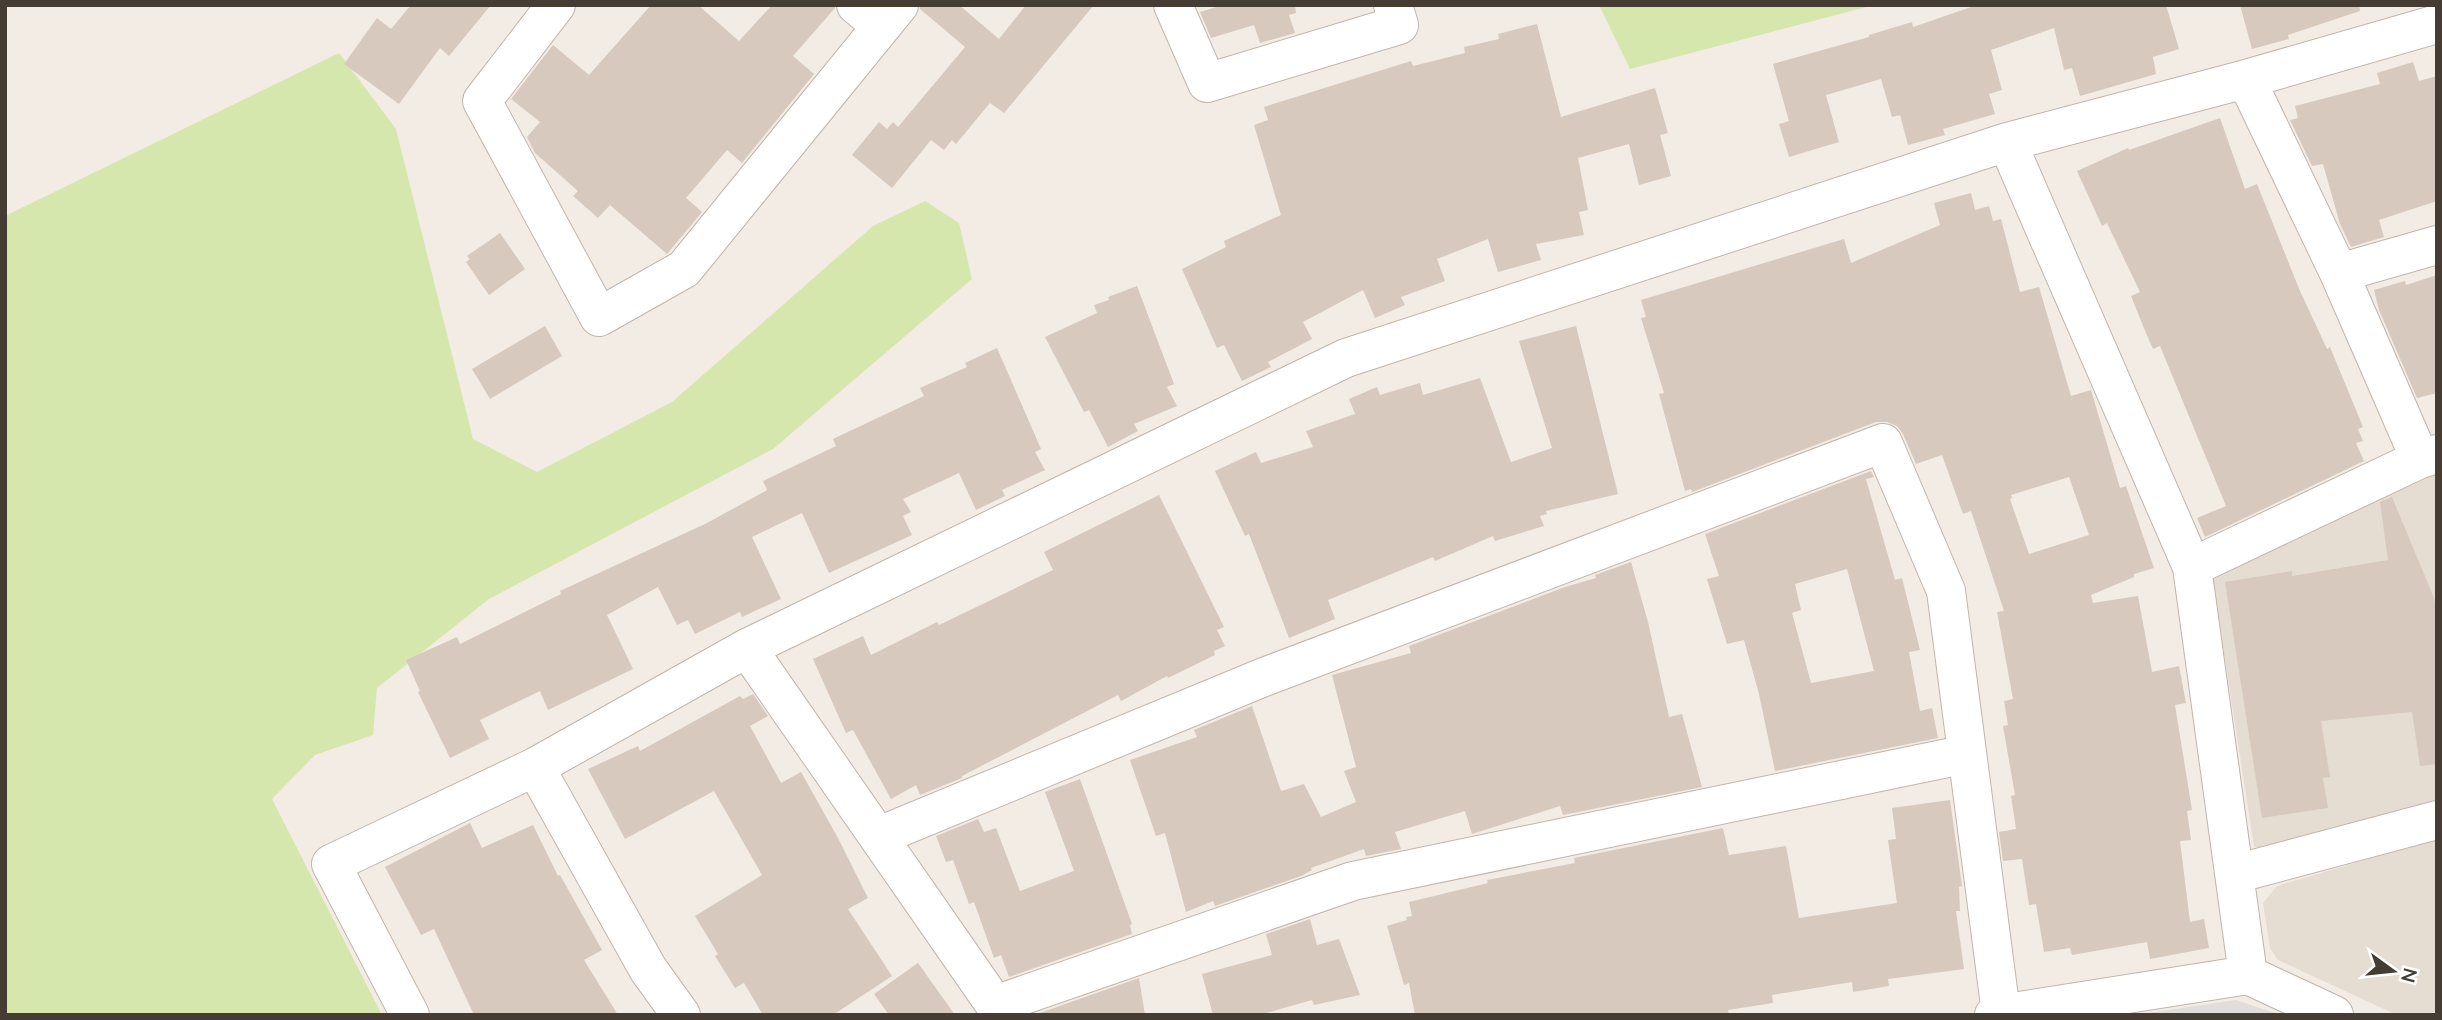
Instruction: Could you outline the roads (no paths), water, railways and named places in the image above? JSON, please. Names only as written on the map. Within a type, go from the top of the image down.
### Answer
[{"type":"street","points":[[556,5],[482,102],[600,317],[684,269],[878,12]]},
{"type":"street","points":[[1172,5],[1207,83],[1399,25],[1393,5]]},
{"type":"street","points":[[410,1015],[331,864],[535,767],[747,648],[1346,358],[2007,142],[2246,79],[2437,24]]},
{"type":"street","points":[[2192,567],[2428,457],[2246,79]]},
{"type":"street","points":[[2007,142],[2192,567],[2248,975]]},
{"type":"street","points":[[2339,273],[2437,245]]},
{"type":"street","points":[[879,836],[1264,677],[1882,443],[1946,591],[1998,1014],[2248,975],[2334,1015]]},
{"type":"street","points":[[747,648],[879,836],[990,1010],[1353,881],[1967,754]]},
{"type":"street","points":[[535,767],[649,969],[681,1015]]},
{"type":"street","points":[[2235,874],[2437,820]]}]
